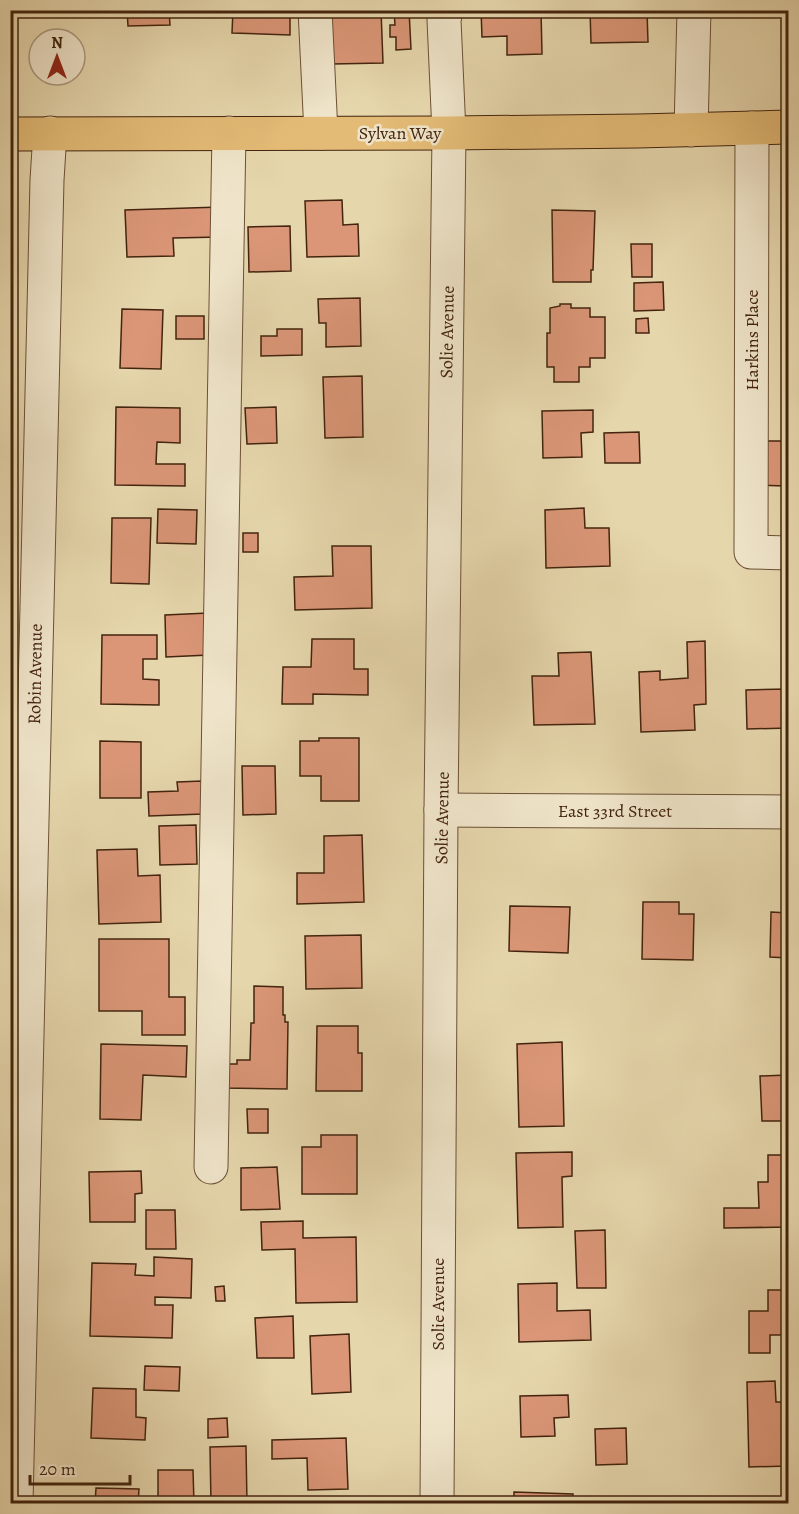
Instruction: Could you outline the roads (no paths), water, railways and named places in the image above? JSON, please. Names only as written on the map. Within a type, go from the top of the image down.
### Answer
[{"type":"main road","name":"Sylvan Way","points":[[10,134],[449,134],[789,127]]},
{"type":"street","points":[[315,10],[321,134]]},
{"type":"street","name":"Solie Avenue","points":[[437,1503],[441,810],[449,134],[444,20],[446,10]]},
{"type":"street","points":[[692,130],[694,10]]},
{"type":"street","name":"Harkins Place","points":[[753,128],[751,552],[789,553]]},
{"type":"street","name":"Robin Avenue","points":[[16,1503],[46,192],[50,133]]},
{"type":"street","points":[[211,1167],[229,133]]},
{"type":"street","name":"East 33rd Street","points":[[441,810],[789,812]]}]
